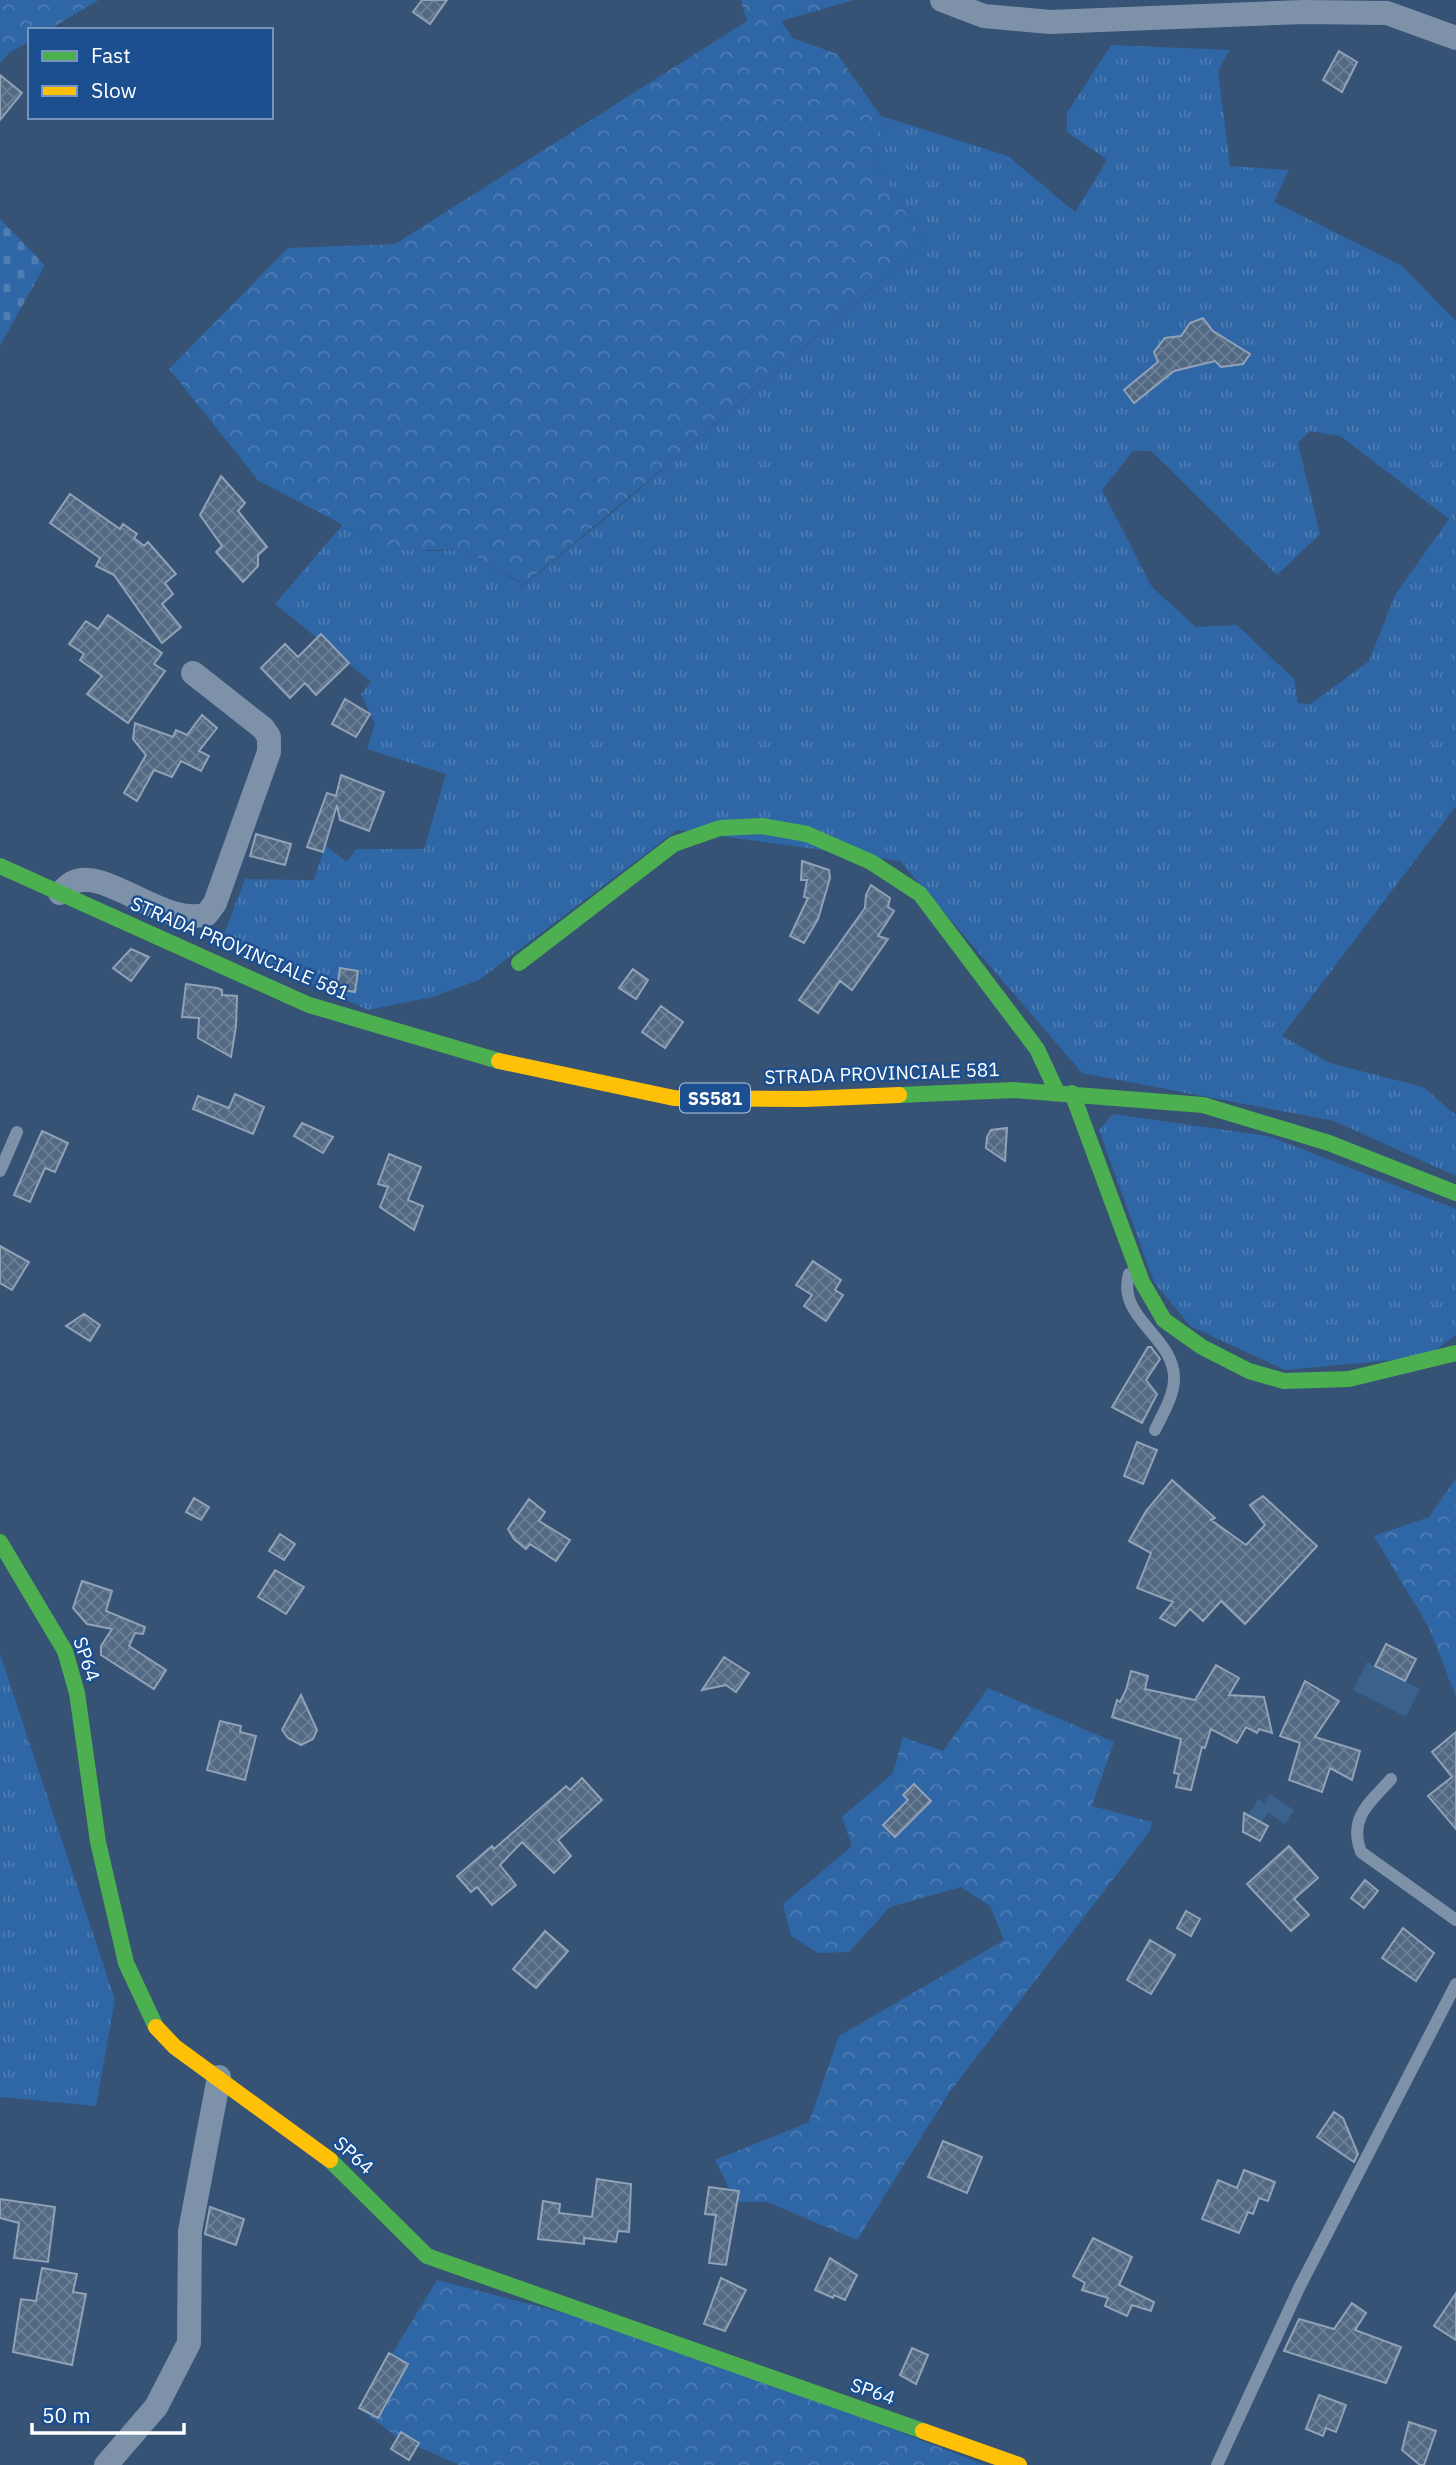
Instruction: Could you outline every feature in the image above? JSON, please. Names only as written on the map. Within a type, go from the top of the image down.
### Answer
[{"type":"street","points":[[942,0],[984,16],[1050,22],[1304,12],[1387,13],[1456,38]]},
{"type":"street","points":[[60,893],[74,881],[93,880],[182,917],[207,914],[215,903],[269,752],[269,737],[263,728],[192,673]]},
{"type":"street","points":[[519,963],[674,845],[720,828],[762,826],[807,834],[871,862],[920,894],[1037,1049],[1065,1092],[1136,1265],[1164,1320],[1202,1347],[1249,1371],[1284,1381],[1349,1380],[1456,1353]]},
{"type":"street","name":"STRADA PROVINCIALE 581","points":[[0,866],[309,1005],[471,1055],[586,1082],[674,1098],[805,1099],[1014,1090],[1203,1105],[1329,1143],[1456,1193]]},
{"type":"street","name":"SP64","points":[[0,1542],[65,1651],[77,1693],[98,1842],[126,1962],[152,2023],[175,2047],[342,2169],[427,2256],[1019,2465]]},
{"type":"street","points":[[106,2465],[156,2407],[189,2343],[190,2231],[219,2077]]},
{"type":"lane","points":[[0,1171],[17,1132]]},
{"type":"lane","points":[[1136,1265],[1128,1275],[1126,1289],[1130,1305],[1166,1351],[1174,1367],[1174,1383],[1155,1430]]},
{"type":"lane","points":[[1391,1779],[1356,1823],[1355,1836],[1361,1852],[1456,1920]]},
{"type":"lane","points":[[1217,2465],[1300,2286],[1456,1984]]},
{"type":"green space","points":[[0,0],[99,0],[51,28],[28,28],[28,42],[9,53],[0,63]]},
{"type":"green space","points":[[741,0],[854,0],[781,21],[793,38],[837,54],[881,116],[878,171],[926,243],[519,588],[519,582],[465,550],[403,550],[370,539],[259,481],[169,369],[288,248],[395,244],[747,21]]},
{"type":"green space","points":[[1111,45],[1230,50],[1218,71],[1230,166],[1289,170],[1274,202],[1402,266],[1456,321],[1456,806],[1282,1036],[1330,1063],[1423,1087],[1456,1115],[1456,1176],[1334,1121],[1082,1073],[900,861],[677,830],[479,980],[433,997],[368,1010],[221,942],[245,879],[314,880],[325,845],[347,862],[356,849],[424,849],[446,774],[367,749],[375,724],[361,694],[371,682],[275,604],[343,524],[370,539],[427,551],[465,550],[519,583],[520,588],[607,517],[926,243],[878,171],[881,116],[1008,156],[1075,212],[1107,160],[1067,132],[1067,113]],"holes":[[[1310,431],[1340,436],[1449,519],[1395,595],[1369,661],[1311,704],[1298,703],[1294,679],[1237,625],[1196,627],[1152,587],[1102,490],[1133,451],[1151,451],[1277,575],[1320,534],[1298,443]]]},
{"type":"green space","points":[[0,219],[45,265],[0,346]]},
{"type":"green space","points":[[1113,1114],[1268,1136],[1456,1209],[1456,1335],[1426,1357],[1285,1370],[1190,1326],[1154,1282],[1099,1130]]},
{"type":"green space","points":[[1456,1478],[1456,1696],[1429,1628],[1374,1536],[1429,1517]]},
{"type":"green space","points":[[0,1654],[115,2000],[96,2106],[0,2097]]},
{"type":"green space","points":[[988,1688],[1114,1742],[1092,1806],[1152,1822],[1150,1831],[949,2093],[857,2240],[767,2202],[736,2202],[715,2160],[809,2122],[839,2036],[1004,1940],[990,1906],[961,1887],[890,1907],[849,1952],[818,1953],[791,1936],[783,1904],[852,1846],[842,1817],[893,1773],[903,1737],[943,1751]]},
{"type":"green space","points":[[437,2280],[652,2336],[985,2465],[459,2465],[398,2438],[359,2408]]},
{"type":"shaded area","points":[[1367,1662],[1420,1689],[1406,1717],[1353,1690]]},
{"type":"shaded area","points":[[1270,1794],[1294,1810],[1285,1824],[1268,1813],[1262,1822],[1249,1814],[1258,1799],[1264,1803]]},
{"type":"building","points":[[422,0],[447,0],[430,24],[413,12]]},
{"type":"building","points":[[1339,51],[1357,62],[1342,92],[1323,80]]},
{"type":"building","points":[[0,75],[22,93],[0,120]]},
{"type":"building","points":[[1203,318],[1213,331],[1250,354],[1243,364],[1221,367],[1215,361],[1174,371],[1134,403],[1124,390],[1158,362],[1154,352],[1165,338],[1181,336],[1190,323]]},
{"type":"building","points":[[221,476],[245,503],[238,511],[267,547],[258,555],[258,566],[243,582],[216,552],[222,546],[200,515]]},
{"type":"building","points":[[70,494],[120,529],[123,524],[137,534],[134,538],[144,546],[148,542],[176,574],[165,583],[173,594],[162,604],[181,627],[162,643],[114,575],[96,566],[100,558],[50,523]]},
{"type":"building","points":[[108,615],[162,653],[154,664],[165,671],[128,723],[87,694],[102,676],[80,660],[84,654],[69,644],[86,621],[98,629]]},
{"type":"building","points":[[321,634],[349,663],[316,695],[305,683],[290,698],[261,668],[285,644],[298,657]]},
{"type":"building","points":[[345,699],[370,714],[356,737],[332,724]]},
{"type":"building","points":[[202,715],[217,728],[199,751],[209,756],[201,771],[181,761],[172,777],[154,770],[137,801],[124,793],[146,755],[133,739],[135,723],[173,737],[176,730],[187,735]]},
{"type":"building","points":[[341,775],[384,792],[369,831],[340,820],[337,805],[323,852],[307,847],[327,793],[336,796]]},
{"type":"building","points":[[256,834],[291,844],[285,865],[250,856]]},
{"type":"building","points":[[802,861],[829,870],[830,878],[818,919],[804,943],[790,936],[808,898],[804,897],[807,880],[801,880]]},
{"type":"building","points":[[871,885],[890,898],[888,907],[894,911],[878,936],[888,939],[852,990],[840,981],[818,1013],[799,1000],[865,908],[866,895]]},
{"type":"building","points":[[131,949],[149,957],[131,981],[113,968]]},
{"type":"building","points":[[340,968],[358,971],[355,992],[337,989]]},
{"type":"building","points":[[633,969],[648,980],[636,999],[619,988]]},
{"type":"building","points":[[186,984],[217,988],[222,990],[222,995],[237,996],[231,1057],[198,1038],[199,1018],[182,1017]]},
{"type":"building","points":[[661,1006],[683,1022],[665,1048],[642,1032]]},
{"type":"building","points":[[235,1094],[264,1107],[253,1134],[193,1109],[198,1096],[229,1108]]},
{"type":"building","points":[[302,1123],[333,1137],[323,1153],[294,1136]]},
{"type":"building","points":[[1007,1128],[1005,1161],[986,1148],[991,1130]]},
{"type":"building","points":[[42,1131],[68,1143],[55,1172],[45,1168],[30,1202],[14,1195]]},
{"type":"building","points":[[389,1154],[421,1167],[408,1200],[423,1206],[414,1230],[380,1207],[388,1187],[378,1184]]},
{"type":"building","points":[[0,1246],[29,1262],[12,1290],[0,1283]]},
{"type":"building","points":[[813,1261],[841,1280],[835,1290],[843,1295],[826,1321],[804,1306],[812,1295],[796,1285]]},
{"type":"building","points":[[84,1314],[100,1325],[90,1341],[66,1326]]},
{"type":"building","points":[[1148,1347],[1151,1347],[1160,1359],[1146,1380],[1157,1394],[1142,1423],[1112,1407]]},
{"type":"building","points":[[1137,1442],[1157,1450],[1143,1484],[1124,1476]]},
{"type":"building","points":[[1172,1480],[1215,1518],[1211,1520],[1246,1545],[1265,1525],[1250,1505],[1263,1496],[1317,1546],[1245,1624],[1221,1601],[1203,1621],[1190,1609],[1175,1626],[1160,1618],[1173,1602],[1137,1588],[1151,1553],[1129,1541],[1146,1511]]},
{"type":"building","points":[[194,1498],[209,1507],[201,1520],[186,1512]]},
{"type":"building","points":[[529,1499],[545,1512],[539,1521],[570,1540],[556,1561],[530,1544],[526,1549],[514,1539],[508,1529]]},
{"type":"building","points":[[280,1534],[295,1544],[284,1560],[269,1551]]},
{"type":"building","points":[[275,1570],[304,1587],[286,1614],[258,1597]]},
{"type":"building","points":[[82,1581],[112,1591],[106,1611],[145,1627],[143,1634],[135,1633],[129,1646],[166,1670],[154,1689],[101,1655],[101,1646],[112,1629],[87,1624],[73,1608]]},
{"type":"building","points":[[1386,1644],[1416,1659],[1405,1681],[1375,1666]]},
{"type":"building","points":[[724,1657],[749,1673],[736,1692],[726,1685],[702,1690]]},
{"type":"building","points":[[1216,1665],[1239,1678],[1229,1695],[1264,1697],[1272,1733],[1259,1729],[1257,1733],[1246,1727],[1237,1743],[1211,1729],[1205,1748],[1202,1747],[1191,1790],[1176,1787],[1179,1774],[1174,1773],[1181,1739],[1112,1717],[1117,1700],[1120,1702],[1126,1690],[1131,1671],[1148,1676],[1145,1689],[1195,1700]]},
{"type":"building","points":[[1305,1681],[1339,1701],[1315,1737],[1360,1751],[1352,1780],[1330,1768],[1322,1792],[1289,1780],[1300,1743],[1280,1736]]},
{"type":"building","points":[[301,1695],[317,1730],[313,1739],[301,1745],[288,1738],[282,1730]]},
{"type":"building","points":[[220,1721],[241,1726],[240,1732],[256,1736],[245,1780],[207,1770]]},
{"type":"building","points":[[1456,1732],[1456,1829],[1428,1796],[1452,1777],[1432,1752]]},
{"type":"building","points":[[582,1778],[602,1800],[558,1840],[571,1856],[554,1873],[522,1842],[500,1865],[516,1885],[492,1905],[477,1887],[471,1892],[457,1876],[492,1846],[494,1849],[566,1786],[570,1790]]},
{"type":"building","points":[[914,1784],[931,1801],[895,1837],[883,1825],[908,1800],[903,1795]]},
{"type":"building","points":[[1244,1813],[1268,1826],[1260,1841],[1243,1832]]},
{"type":"building","points":[[1289,1846],[1318,1878],[1294,1899],[1309,1915],[1291,1931],[1247,1884]]},
{"type":"building","points":[[1365,1880],[1378,1891],[1364,1908],[1351,1898]]},
{"type":"building","points":[[1186,1911],[1200,1919],[1191,1936],[1177,1928]]},
{"type":"building","points":[[1403,1928],[1434,1953],[1416,1981],[1382,1958]]},
{"type":"building","points":[[545,1931],[568,1951],[536,1988],[513,1969]]},
{"type":"building","points":[[1150,1940],[1175,1955],[1151,1994],[1127,1980]]},
{"type":"building","points":[[1334,2112],[1343,2118],[1358,2154],[1354,2162],[1317,2137]]},
{"type":"building","points":[[943,2141],[982,2157],[967,2193],[928,2177]]},
{"type":"building","points":[[1244,2170],[1275,2182],[1268,2201],[1259,2198],[1253,2214],[1248,2212],[1239,2233],[1202,2219],[1218,2180],[1237,2188]]},
{"type":"building","points":[[597,2179],[631,2184],[629,2232],[618,2231],[616,2242],[584,2238],[584,2244],[538,2239],[543,2201],[560,2204],[559,2213],[592,2217]]},
{"type":"building","points":[[709,2187],[739,2191],[726,2265],[709,2263],[716,2215],[705,2214]]},
{"type":"building","points":[[0,2199],[55,2207],[48,2262],[14,2258],[19,2223],[0,2218]]},
{"type":"building","points":[[210,2207],[244,2219],[236,2245],[205,2234]]},
{"type":"building","points":[[1093,2238],[1132,2257],[1119,2285],[1154,2302],[1151,2311],[1132,2305],[1127,2316],[1105,2306],[1108,2298],[1082,2290],[1085,2283],[1073,2276]]},
{"type":"building","points":[[830,2258],[857,2275],[845,2300],[815,2290]]},
{"type":"building","points":[[42,2268],[77,2274],[73,2292],[86,2294],[72,2365],[13,2352],[21,2299],[36,2301]]},
{"type":"building","points":[[721,2278],[746,2290],[725,2331],[704,2324]]},
{"type":"building","points":[[1456,2293],[1456,2340],[1434,2326]]},
{"type":"building","points":[[1352,2303],[1366,2313],[1355,2330],[1401,2347],[1386,2383],[1284,2351],[1299,2319],[1334,2329]]},
{"type":"building","points":[[912,2348],[928,2355],[916,2384],[900,2375]]},
{"type":"building","points":[[389,2353],[408,2364],[378,2418],[359,2408]]},
{"type":"building","points":[[1319,2395],[1346,2405],[1336,2432],[1326,2428],[1323,2436],[1306,2429]]},
{"type":"building","points":[[1409,2422],[1436,2431],[1424,2465],[1420,2465],[1402,2450]]},
{"type":"building","points":[[401,2432],[419,2443],[409,2460],[391,2449]]},
{"type":"traffic: fast","points":[[519,963],[674,844],[720,828],[762,826],[807,834],[871,862],[920,894],[1037,1049],[1057,1092]]},
{"type":"traffic: fast","points":[[0,866],[309,1005],[499,1061]]},
{"type":"traffic: fast","points":[[899,1095],[1014,1090],[1203,1105],[1329,1143],[1456,1193]]},
{"type":"traffic: fast","points":[[1072,1093],[1142,1282],[1164,1320],[1202,1347],[1249,1371],[1284,1381],[1349,1379],[1456,1353]]},
{"type":"traffic: fast","points":[[0,1542],[65,1651],[77,1693],[98,1842],[126,1963],[156,2027]]},
{"type":"traffic: fast","points":[[330,2160],[427,2256],[923,2431]]},
{"type":"traffic: slow","points":[[499,1061],[674,1098],[805,1099],[899,1095]]},
{"type":"traffic: slow","points":[[156,2027],[175,2047],[330,2160]]},
{"type":"traffic: slow","points":[[923,2431],[1019,2465]]}]
